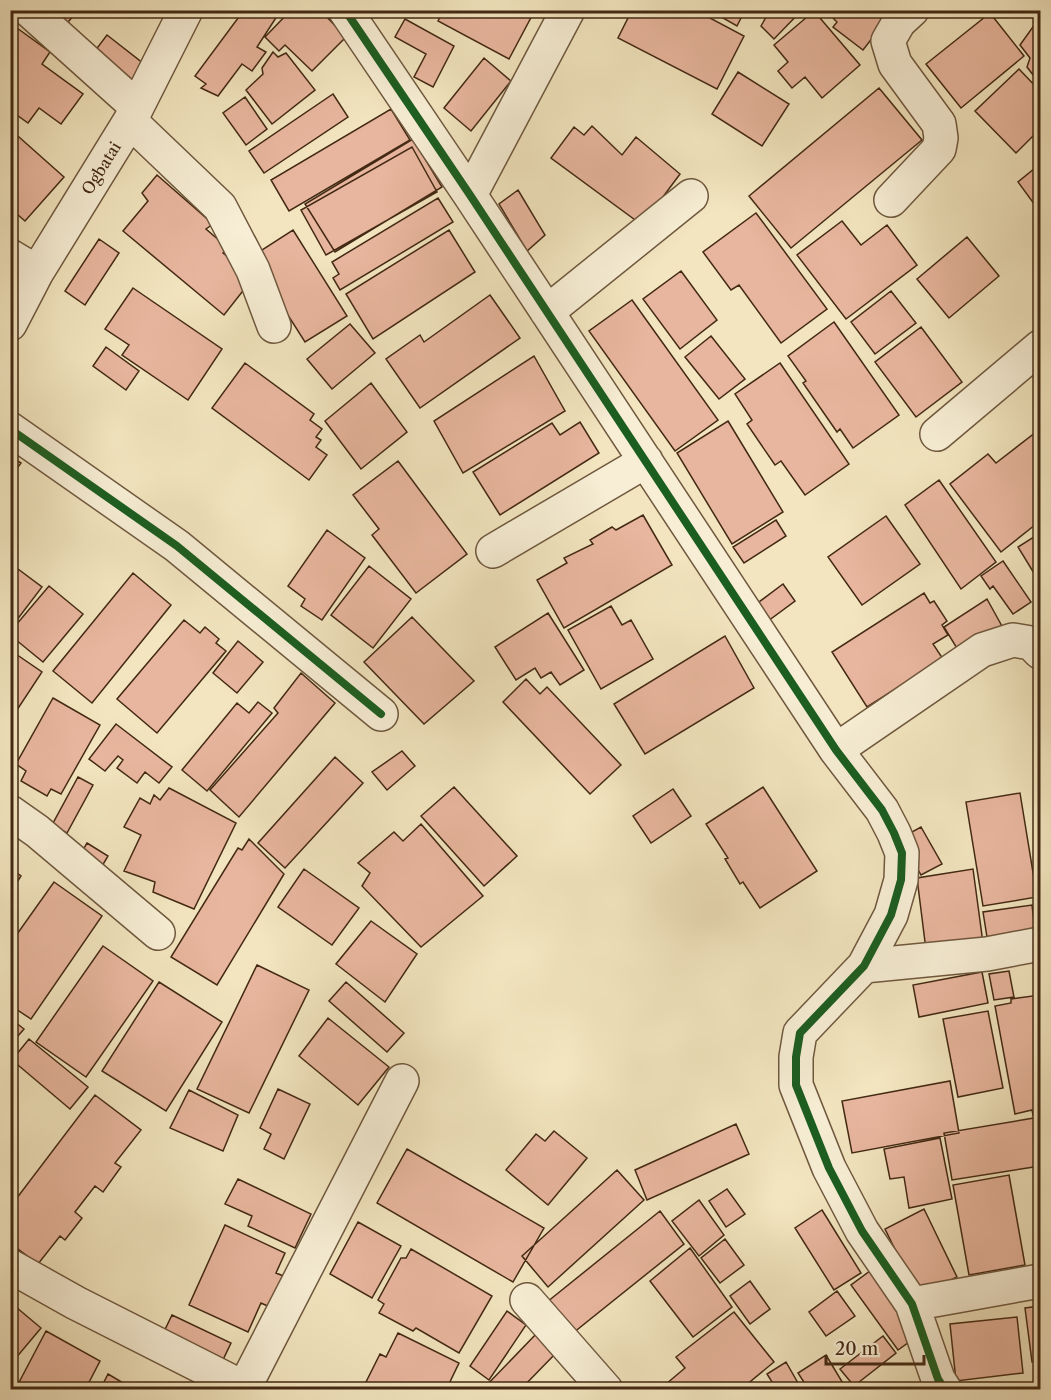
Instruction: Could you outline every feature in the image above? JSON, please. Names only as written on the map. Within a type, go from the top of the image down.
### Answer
[{"type":"street","points":[[29,10],[134,114],[220,207],[253,270],[274,326]]},
{"type":"street","name":"Ogbatai","points":[[10,324],[24,264],[134,114],[186,10]]},
{"type":"street","points":[[345,10],[470,195],[836,750],[882,810],[902,853],[901,880],[891,915],[864,966],[800,1033],[796,1057],[796,1085],[829,1168],[862,1231],[912,1304],[935,1386]]},
{"type":"street","points":[[470,195],[568,10]]},
{"type":"street","points":[[891,200],[939,149],[941,138],[939,124],[896,64],[888,41],[899,22],[912,10]]},
{"type":"street","points":[[547,312],[691,196]]},
{"type":"street","points":[[937,434],[1041,347]]},
{"type":"street","points":[[10,429],[177,546],[381,714]]},
{"type":"street","points":[[493,551],[646,461]]},
{"type":"street","points":[[836,750],[982,650],[1013,640],[1031,643],[1041,652]]},
{"type":"street","points":[[10,812],[37,831],[158,933]]},
{"type":"street","points":[[864,966],[987,954],[1041,944]]},
{"type":"street","points":[[10,1266],[76,1303],[243,1389],[402,1081]]},
{"type":"street","points":[[912,1304],[1041,1281]]},
{"type":"street","points":[[527,1300],[606,1389]]},
{"type":"building","points":[[46,10],[78,10],[65,26]]},
{"type":"building","points":[[244,10],[281,10],[257,47],[266,52],[252,71],[242,64],[218,96],[201,88],[206,84],[195,76]]},
{"type":"building","points":[[291,10],[320,10],[346,37],[312,71],[285,45],[279,51],[265,37]]},
{"type":"building","points":[[444,10],[535,10],[509,59],[438,21]]},
{"type":"building","points":[[632,10],[695,10],[744,36],[717,89],[618,38]]},
{"type":"building","points":[[709,10],[745,10],[737,26]]},
{"type":"building","points":[[770,10],[802,10],[774,39],[761,26]]},
{"type":"building","points":[[825,10],[894,10],[863,50],[833,27],[837,22]]},
{"type":"building","points":[[814,11],[860,65],[822,98],[805,77],[792,88],[778,71],[788,62],[774,45]]},
{"type":"building","points":[[990,13],[1024,56],[961,108],[926,64]]},
{"type":"building","points":[[405,19],[454,46],[433,87],[414,77],[426,54],[395,37]]},
{"type":"building","points":[[1035,24],[1040,32],[1040,84],[1027,67],[1030,58],[1020,45]]},
{"type":"building","points":[[17,28],[50,52],[42,64],[83,94],[61,124],[39,108],[28,123],[10,110],[10,37]]},
{"type":"building","points":[[107,35],[144,64],[125,88],[88,60]]},
{"type":"building","points":[[273,52],[278,57],[286,53],[315,90],[272,124],[246,90],[263,74],[262,68]]},
{"type":"building","points":[[484,58],[511,81],[471,131],[444,108]]},
{"type":"building","points":[[1019,69],[1040,91],[1040,129],[1016,153],[975,111]]},
{"type":"building","points":[[738,72],[789,104],[762,146],[712,114]]},
{"type":"building","points":[[879,88],[922,140],[791,248],[749,196]]},
{"type":"building","points":[[333,94],[348,117],[264,173],[249,151]]},
{"type":"building","points":[[245,97],[267,129],[246,145],[223,113]]},
{"type":"building","points":[[391,109],[410,140],[289,211],[271,180]]},
{"type":"building","points":[[592,126],[622,155],[636,137],[680,174],[642,225],[551,158],[574,127],[584,135]]},
{"type":"building","points":[[10,129],[64,177],[25,221],[10,208]]},
{"type":"building","points":[[413,139],[442,187],[335,252],[305,204]]},
{"type":"building","points":[[412,147],[437,192],[326,255],[301,210]]},
{"type":"building","points":[[1040,164],[1040,212],[1018,182]]},
{"type":"building","points":[[157,175],[213,224],[206,229],[228,248],[223,253],[253,278],[224,315],[123,231],[148,201],[142,193]]},
{"type":"building","points":[[518,190],[545,235],[527,251],[499,204]]},
{"type":"building","points":[[438,198],[453,222],[340,290],[333,278],[339,274],[332,262]]},
{"type":"building","points":[[756,213],[827,309],[781,343],[739,285],[731,290],[703,252]]},
{"type":"building","points":[[842,221],[861,245],[887,225],[917,265],[846,319],[797,255]]},
{"type":"building","points":[[293,230],[347,316],[305,342],[251,257]]},
{"type":"building","points":[[449,230],[475,272],[373,339],[346,294]]},
{"type":"building","points":[[967,237],[999,276],[949,318],[917,279]]},
{"type":"building","points":[[99,239],[119,253],[85,305],[65,291]]},
{"type":"building","points":[[681,271],[717,320],[680,349],[643,299]]},
{"type":"building","points":[[133,288],[222,349],[188,400],[122,355],[129,345],[105,329]]},
{"type":"building","points":[[891,291],[916,323],[875,354],[851,322]]},
{"type":"building","points":[[490,295],[520,338],[420,408],[386,359],[420,335],[424,342]]},
{"type":"building","points":[[632,300],[718,420],[675,451],[589,331]]},
{"type":"building","points":[[834,322],[899,415],[853,448],[840,429],[837,432],[803,383],[806,381],[788,356]]},
{"type":"building","points":[[350,324],[375,353],[332,389],[307,359]]},
{"type":"building","points":[[921,327],[962,382],[916,417],[875,362]]},
{"type":"building","points":[[711,336],[745,379],[719,399],[685,357]]},
{"type":"building","points":[[106,347],[139,371],[126,390],[93,366]]},
{"type":"building","points":[[534,356],[565,411],[463,473],[434,421]]},
{"type":"building","points":[[245,363],[314,414],[310,420],[322,429],[316,437],[321,440],[316,447],[327,455],[309,480],[212,408]]},
{"type":"building","points":[[780,363],[849,464],[805,495],[781,461],[775,465],[747,424],[752,420],[735,394]]},
{"type":"building","points":[[371,383],[407,432],[361,469],[325,421]]},
{"type":"building","points":[[728,421],[783,512],[732,544],[677,453]]},
{"type":"building","points":[[580,422],[599,453],[500,515],[473,472],[552,423],[560,435]]},
{"type":"building","points":[[1040,429],[1040,521],[1001,552],[950,484],[988,454],[996,463]]},
{"type":"building","points":[[10,456],[21,463],[10,478]]},
{"type":"building","points":[[398,461],[467,554],[416,593],[372,535],[379,529],[353,495]]},
{"type":"building","points":[[939,480],[996,562],[961,589],[905,505]]},
{"type":"building","points":[[643,515],[672,565],[564,628],[537,580],[567,563],[564,558],[593,544],[590,540],[612,527],[616,530]]},
{"type":"building","points":[[886,516],[920,564],[862,605],[828,557]]},
{"type":"building","points":[[776,520],[786,536],[744,563],[733,547]]},
{"type":"building","points":[[327,530],[365,558],[322,620],[301,606],[305,599],[288,586]]},
{"type":"building","points":[[1040,533],[1040,583],[1018,547]]},
{"type":"building","points":[[1003,561],[1031,602],[1013,614],[993,586],[990,589],[981,576]]},
{"type":"building","points":[[10,563],[42,587],[10,629]]},
{"type":"building","points":[[369,566],[411,599],[373,648],[331,615]]},
{"type":"building","points":[[133,573],[171,605],[92,703],[53,671]]},
{"type":"building","points":[[783,584],[795,601],[768,621],[755,605]]},
{"type":"building","points":[[49,586],[83,614],[43,662],[10,635],[10,632]]},
{"type":"building","points":[[924,593],[930,603],[934,601],[947,621],[942,625],[948,635],[933,644],[943,659],[867,707],[832,652]]},
{"type":"building","points":[[987,599],[1003,628],[961,655],[944,627]]},
{"type":"building","points":[[611,606],[622,625],[631,620],[653,659],[601,689],[568,630]]},
{"type":"building","points":[[548,613],[584,670],[560,685],[551,672],[541,678],[535,668],[516,680],[495,647]]},
{"type":"building","points":[[412,617],[474,681],[424,724],[364,662]]},
{"type":"building","points":[[184,620],[200,633],[205,627],[219,639],[216,643],[226,651],[157,733],[117,699]]},
{"type":"building","points":[[725,636],[754,688],[645,754],[614,704]]},
{"type":"building","points":[[238,641],[263,662],[237,693],[213,673]]},
{"type":"building","points":[[10,650],[42,672],[17,710],[10,706]]},
{"type":"building","points":[[301,673],[335,703],[239,817],[210,790],[278,713],[274,708]]},
{"type":"building","points":[[526,679],[540,694],[547,687],[621,765],[590,794],[503,702]]},
{"type":"building","points":[[53,698],[100,725],[61,794],[51,789],[47,796],[21,781],[26,771],[16,764]]},
{"type":"building","points":[[258,702],[272,713],[207,791],[182,770],[237,703],[249,713]]},
{"type":"building","points":[[116,724],[172,767],[159,783],[145,772],[137,783],[117,768],[123,760],[118,756],[105,771],[89,759]]},
{"type":"building","points":[[402,751],[415,766],[387,790],[372,772]]},
{"type":"building","points":[[335,757],[363,783],[285,868],[258,843]]},
{"type":"building","points":[[78,777],[93,785],[67,833],[52,825]]},
{"type":"building","points":[[454,787],[517,856],[484,886],[421,816]]},
{"type":"building","points":[[763,787],[817,871],[760,908],[743,882],[740,884],[725,859],[728,858],[706,824]]},
{"type":"building","points":[[169,788],[236,823],[194,909],[153,892],[155,882],[124,871],[141,835],[124,827],[140,798],[150,804],[154,795],[160,800]]},
{"type":"building","points":[[673,789],[691,816],[651,843],[633,816]]},
{"type":"building","points":[[1020,793],[1037,897],[983,906],[966,802]]},
{"type":"building","points":[[421,824],[483,896],[421,947],[362,886],[370,873],[358,863],[394,832],[403,841]]},
{"type":"building","points":[[921,827],[942,864],[921,875],[901,838]]},
{"type":"building","points":[[249,839],[284,874],[217,985],[171,957],[238,848],[242,850]]},
{"type":"building","points":[[87,843],[108,856],[98,873],[77,860]]},
{"type":"building","points":[[10,868],[21,876],[12,890],[16,892],[10,900]]},
{"type":"building","points":[[304,869],[359,908],[332,945],[278,907]]},
{"type":"building","points":[[973,869],[983,943],[926,950],[917,878]]},
{"type":"building","points":[[54,882],[102,916],[31,1019],[10,1005],[10,944]]},
{"type":"building","points":[[1032,905],[1035,930],[987,937],[983,912]]},
{"type":"building","points":[[371,921],[417,954],[385,1002],[336,964]]},
{"type":"building","points":[[103,946],[153,981],[86,1077],[36,1042]]},
{"type":"building","points":[[257,965],[309,990],[249,1113],[197,1089]]},
{"type":"building","points":[[1009,971],[1014,997],[994,1000],[989,974]]},
{"type":"building","points":[[982,972],[988,1003],[919,1017],[913,985]]},
{"type":"building","points":[[159,982],[222,1022],[166,1111],[102,1071]]},
{"type":"building","points":[[346,982],[404,1033],[387,1052],[329,1001]]},
{"type":"building","points":[[1040,995],[1040,1113],[1033,1115],[1032,1110],[1015,1114],[995,1006],[1011,1003],[1011,999]]},
{"type":"building","points":[[988,1011],[1003,1088],[958,1097],[943,1019]]},
{"type":"building","points":[[10,1018],[24,1029],[10,1045]]},
{"type":"building","points":[[328,1018],[389,1067],[358,1105],[299,1056]]},
{"type":"building","points":[[29,1039],[88,1087],[70,1109],[12,1060]]},
{"type":"building","points":[[950,1081],[959,1133],[852,1153],[842,1101]]},
{"type":"building","points":[[278,1089],[310,1104],[284,1159],[264,1149],[271,1134],[260,1128]]},
{"type":"building","points":[[189,1090],[238,1115],[223,1151],[170,1128]]},
{"type":"building","points":[[95,1095],[141,1130],[115,1163],[121,1167],[103,1192],[95,1186],[75,1212],[82,1218],[65,1240],[60,1236],[38,1264],[10,1243],[10,1207]]},
{"type":"building","points":[[1040,1117],[1040,1166],[952,1180],[944,1133]]},
{"type":"building","points":[[736,1124],[749,1154],[647,1200],[635,1170]]},
{"type":"building","points":[[554,1131],[587,1158],[548,1205],[506,1170],[536,1134],[545,1141]]},
{"type":"building","points":[[940,1138],[952,1199],[909,1208],[904,1177],[890,1179],[884,1149]]},
{"type":"building","points":[[407,1149],[544,1228],[513,1282],[377,1203]]},
{"type":"building","points":[[617,1170],[644,1200],[548,1287],[522,1256]]},
{"type":"building","points":[[1036,1171],[1040,1171],[1040,1197]]},
{"type":"building","points":[[1009,1175],[1025,1265],[969,1275],[953,1185]]},
{"type":"building","points":[[238,1179],[311,1214],[295,1248],[248,1226],[252,1216],[225,1204]]},
{"type":"building","points":[[727,1189],[745,1214],[726,1227],[709,1201]]},
{"type":"building","points":[[699,1200],[724,1235],[699,1256],[672,1221]]},
{"type":"building","points":[[924,1209],[957,1277],[918,1296],[885,1229]]},
{"type":"building","points":[[822,1210],[861,1273],[834,1290],[795,1228]]},
{"type":"building","points":[[660,1211],[684,1244],[573,1333],[547,1302]]},
{"type":"building","points":[[358,1222],[401,1246],[372,1298],[330,1274]]},
{"type":"building","points":[[225,1225],[285,1253],[276,1273],[286,1277],[272,1308],[261,1303],[248,1332],[189,1305]]},
{"type":"building","points":[[725,1239],[744,1265],[720,1283],[701,1258]]},
{"type":"building","points":[[690,1248],[732,1307],[693,1337],[650,1281]]},
{"type":"building","points":[[411,1249],[492,1296],[459,1353],[416,1328],[413,1331],[379,1313],[384,1304],[378,1300],[401,1258],[406,1258]]},
{"type":"building","points":[[870,1271],[916,1337],[898,1350],[851,1285]]},
{"type":"building","points":[[750,1281],[770,1309],[750,1324],[730,1296]]},
{"type":"building","points":[[837,1291],[855,1316],[826,1336],[809,1312]]},
{"type":"building","points":[[10,1302],[41,1328],[10,1365]]},
{"type":"building","points":[[1040,1306],[1040,1361],[1032,1362],[1025,1308]]},
{"type":"building","points":[[507,1311],[526,1325],[489,1380],[470,1366]]},
{"type":"building","points":[[734,1312],[774,1362],[740,1390],[659,1390],[685,1368],[676,1357]]},
{"type":"building","points":[[172,1315],[231,1343],[219,1368],[160,1340]]},
{"type":"building","points":[[1017,1317],[1023,1373],[956,1381],[950,1324]]},
{"type":"building","points":[[46,1331],[100,1361],[85,1390],[15,1390]]},
{"type":"building","points":[[398,1333],[459,1363],[446,1390],[362,1390],[380,1354],[386,1357]]},
{"type":"building","points":[[537,1333],[556,1353],[520,1390],[482,1390]]},
{"type":"building","points":[[883,1336],[896,1353],[854,1386],[840,1369]]},
{"type":"building","points":[[826,1355],[847,1390],[809,1390],[798,1373]]},
{"type":"building","points":[[786,1362],[802,1390],[777,1390],[767,1374]]},
{"type":"building","points":[[108,1374],[135,1390],[100,1390]]},
{"type":"cycle path","points":[[345,10],[470,195],[836,750],[882,810],[894,833],[902,853],[901,880],[891,915],[864,966],[800,1033],[796,1057],[796,1085],[829,1168],[862,1231],[912,1304],[938,1379],[945,1390]]},
{"type":"cycle path","points":[[10,429],[177,546],[381,714]]}]
